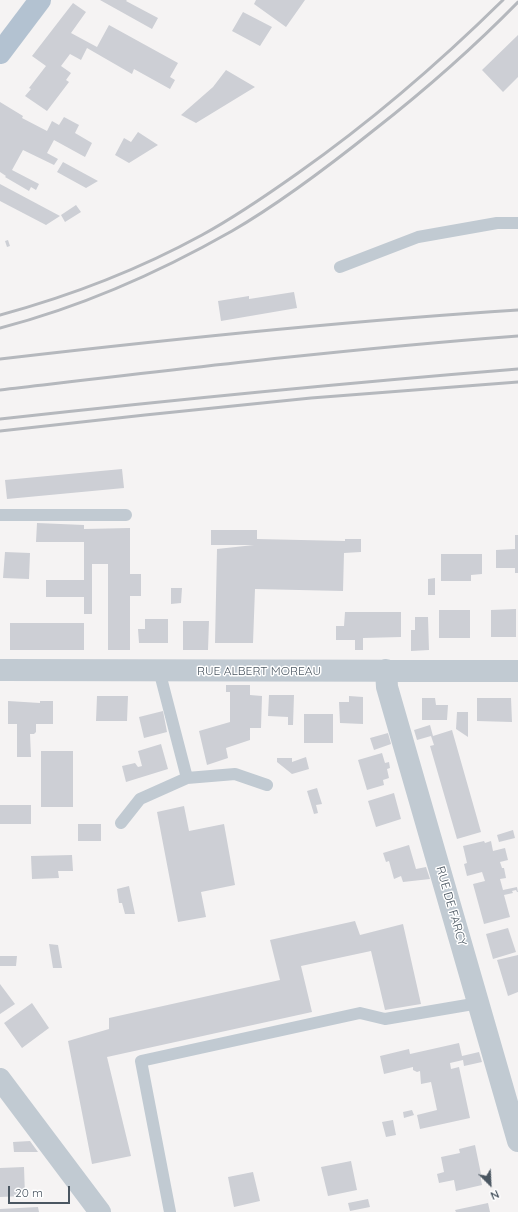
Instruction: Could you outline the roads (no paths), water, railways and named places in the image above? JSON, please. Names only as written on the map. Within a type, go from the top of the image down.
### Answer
[{"type":"main road","points":[[0,52],[40,0]]},
{"type":"street","name":"RUE ALBERT MOREAU","points":[[0,670],[121,669],[518,671]]},
{"type":"street","name":"RUE DE FARCY","points":[[386,670],[388,687],[479,1003],[509,1078],[518,1141]]},
{"type":"street","points":[[0,1078],[100,1212]]},
{"type":"lane","points":[[340,267],[418,237],[497,223],[518,223]]},
{"type":"lane","points":[[0,515],[126,515]]},
{"type":"lane","points":[[159,670],[187,778]]},
{"type":"lane","points":[[121,823],[140,799],[187,778],[235,774],[267,785]]},
{"type":"lane","points":[[170,1212],[141,1062],[360,1013],[385,1020],[479,1003]]},
{"type":"railway","points":[[0,315],[78,291],[128,271],[178,248],[239,213],[325,153],[379,112],[430,69],[503,0]]},
{"type":"railway","points":[[0,328],[60,310],[119,287],[205,246],[251,220],[305,183],[393,115],[466,52],[518,2]]},
{"type":"railway","points":[[0,359],[259,331],[388,319],[518,310]]},
{"type":"railway","points":[[0,390],[323,354],[518,336]]},
{"type":"railway","points":[[0,419],[259,392],[518,369]]},
{"type":"railway","points":[[0,431],[311,398],[518,382]]}]
